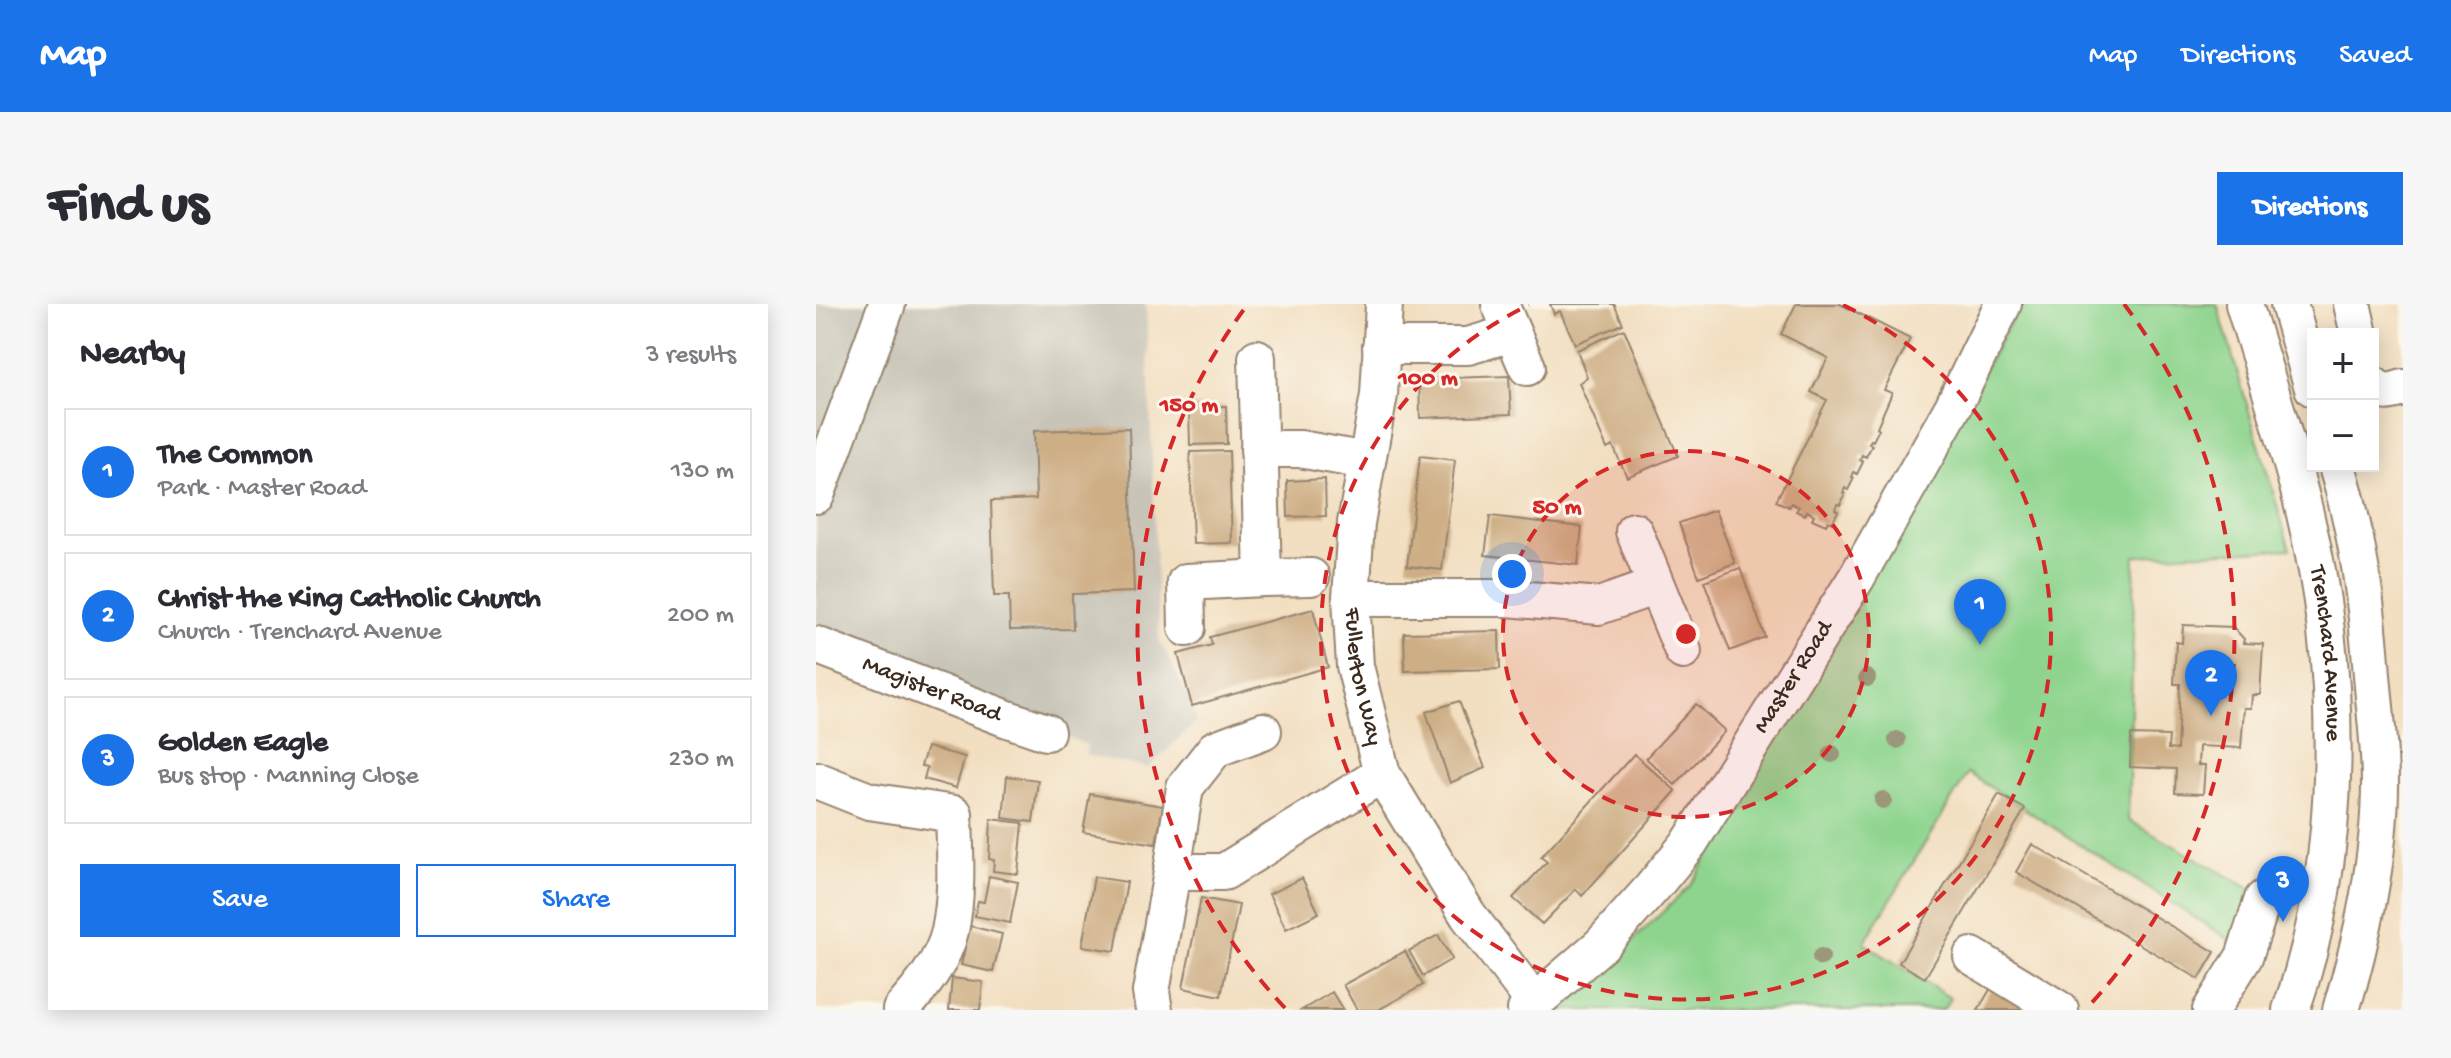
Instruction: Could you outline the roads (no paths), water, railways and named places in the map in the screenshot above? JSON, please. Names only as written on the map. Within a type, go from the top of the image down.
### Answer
[{"type":"street","points":[[816,495],[887,304]]},
{"type":"street","name":"Fullerton Way","points":[[1384,304],[1379,395],[1356,523],[1351,598],[1355,666],[1382,774],[1468,915],[1530,1006]]},
{"type":"street","name":"Master Road","points":[[1530,1006],[1601,945],[1690,842],[1857,577],[1953,407],[2003,304]]},
{"type":"street","name":"Trenchard Avenue","points":[[2244,304],[2305,514],[2326,624],[2332,691],[2331,793],[2323,874],[2302,978],[2291,1010]]},
{"type":"street","points":[[2289,304],[2307,367]]},
{"type":"street","points":[[2352,304],[2358,328]]},
{"type":"street","points":[[1381,346],[1468,346],[1506,318],[1527,367]]},
{"type":"street","points":[[1257,358],[1263,578]]},
{"type":"street","points":[[2379,390],[2387,393],[2403,388]]},
{"type":"street","points":[[1259,449],[1300,449],[1366,461]]},
{"type":"street","name":"Trenchard Avenue","points":[[2339,472],[2362,573],[2392,784],[2374,856],[2347,1008]]},
{"type":"street","points":[[2305,514],[2347,501]]},
{"type":"street","points":[[1634,531],[1683,651]]},
{"type":"street","points":[[1187,628],[1186,582],[1311,577]]},
{"type":"street","points":[[1351,598],[1507,598],[1599,606],[1656,586]]},
{"type":"street","name":"Magister Road","points":[[816,645],[1046,732]]},
{"type":"street","points":[[1154,1010],[1151,992],[1185,787],[1215,749],[1263,731]]},
{"type":"street","points":[[1172,872],[1224,872],[1382,774]]},
{"type":"street","points":[[816,780],[869,801],[954,814],[956,886],[949,934],[936,963],[901,1010]]},
{"type":"street","points":[[2211,1010],[2244,957],[2263,899]]},
{"type":"street","points":[[1972,956],[2060,1010]]},
{"type":"place","name":"The Common","points":[[1980,645]]},
{"type":"place","name":"Christ the King Catholic Church","points":[[2211,716]]},
{"type":"place","name":"Golden Eagle","points":[[2283,922]]}]
